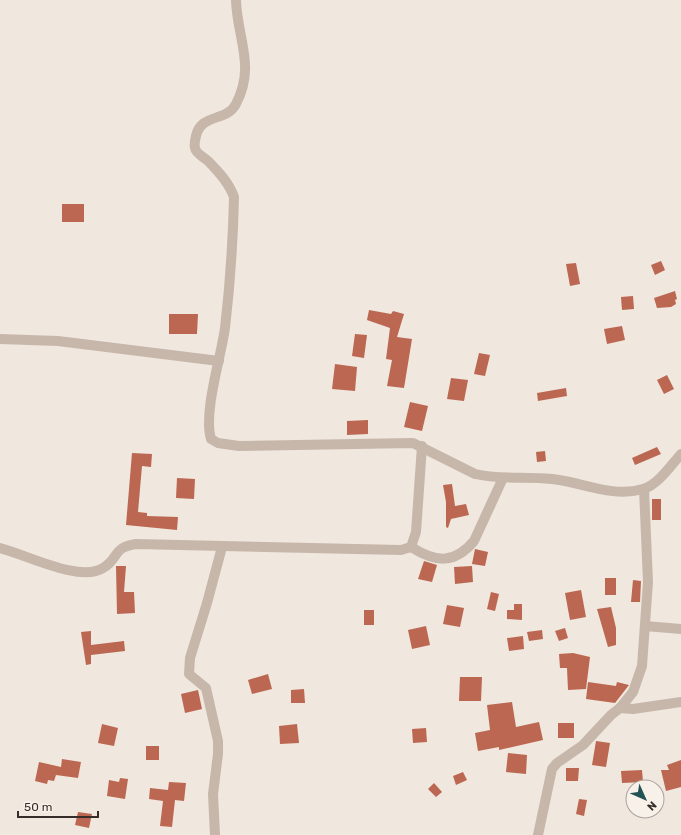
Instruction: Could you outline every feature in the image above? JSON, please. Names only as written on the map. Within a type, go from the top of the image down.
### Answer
[{"type":"street","points":[[236,0],[246,59],[242,87],[236,106],[228,114],[204,122],[199,127],[194,145],[196,152],[221,175],[234,197],[225,328],[210,408],[209,432],[211,439],[218,443],[239,446],[340,445],[403,442],[422,446],[469,472],[487,477],[531,477],[555,479],[616,492],[644,489],[654,483],[681,454]]},
{"type":"street","points":[[0,339],[58,341],[219,361]]},
{"type":"street","points":[[411,547],[416,532],[422,446]]},
{"type":"street","points":[[0,548],[70,571],[92,572],[103,568],[124,546],[136,544],[401,550],[411,547],[424,555],[444,560],[467,549],[476,535],[503,478]]},
{"type":"street","points":[[538,835],[554,766],[583,745],[611,715],[620,708],[633,692],[642,666],[648,582],[644,489]]},
{"type":"street","points":[[215,835],[213,794],[218,760],[218,741],[206,688],[191,677],[189,671],[194,641],[207,603],[222,547]]},
{"type":"street","points":[[645,626],[681,629]]},
{"type":"street","points":[[620,708],[633,709],[681,702]]},
{"type":"building","points":[[62,204],[84,204],[84,222],[62,222]]},
{"type":"building","points":[[661,261],[665,270],[655,275],[651,265]]},
{"type":"building","points":[[576,263],[580,284],[570,286],[566,264]]},
{"type":"building","points":[[675,291],[677,299],[675,300],[676,304],[671,307],[657,308],[654,298]]},
{"type":"building","points":[[633,296],[634,309],[622,310],[621,297]]},
{"type":"building","points":[[369,310],[391,314],[393,311],[404,314],[397,337],[412,339],[404,388],[387,386],[392,360],[386,359],[390,328],[367,320]]},
{"type":"building","points":[[169,314],[198,314],[197,334],[169,334]]},
{"type":"building","points":[[622,326],[625,340],[607,344],[604,329]]},
{"type":"building","points":[[355,334],[367,335],[364,358],[352,356]]},
{"type":"building","points":[[479,353],[490,355],[485,376],[474,374]]},
{"type":"building","points":[[335,364],[357,367],[355,391],[332,389]]},
{"type":"building","points":[[667,375],[674,389],[664,394],[657,380]]},
{"type":"building","points":[[451,378],[468,380],[464,401],[447,399]]},
{"type":"building","points":[[566,388],[567,396],[538,401],[537,393]]},
{"type":"building","points":[[410,402],[428,406],[422,431],[404,427]]},
{"type":"building","points":[[368,420],[368,434],[347,435],[347,421]]},
{"type":"building","points":[[657,447],[661,454],[635,465],[632,458]]},
{"type":"building","points":[[545,451],[546,461],[537,462],[536,452]]},
{"type":"building","points":[[132,453],[152,454],[151,467],[142,466],[138,512],[147,513],[147,516],[178,517],[177,530],[126,525]]},
{"type":"building","points":[[177,478],[195,479],[194,499],[176,498]]},
{"type":"building","points":[[452,484],[455,506],[466,504],[469,515],[451,519],[448,528],[446,527],[446,502],[443,485]]},
{"type":"building","points":[[652,499],[661,499],[661,520],[652,520]]},
{"type":"building","points":[[475,549],[488,552],[485,566],[472,564]]},
{"type":"building","points":[[424,561],[437,565],[432,582],[418,579]]},
{"type":"building","points":[[116,566],[126,566],[124,592],[134,592],[135,613],[117,614]]},
{"type":"building","points":[[472,566],[473,582],[455,584],[454,567]]},
{"type":"building","points":[[605,578],[616,578],[616,595],[605,595]]},
{"type":"building","points":[[633,580],[641,581],[640,602],[631,602]]},
{"type":"building","points":[[581,590],[586,617],[570,620],[565,593]]},
{"type":"building","points":[[491,592],[499,594],[495,611],[487,609]]},
{"type":"building","points":[[514,604],[522,604],[522,620],[507,619],[507,610],[514,610]]},
{"type":"building","points":[[447,605],[464,608],[460,627],[443,624]]},
{"type":"building","points":[[611,607],[616,628],[616,645],[608,647],[597,609]]},
{"type":"building","points":[[364,610],[374,610],[374,625],[364,625]]},
{"type":"building","points":[[426,626],[430,645],[412,649],[408,630]]},
{"type":"building","points":[[565,628],[568,638],[559,641],[555,631]]},
{"type":"building","points":[[542,630],[543,639],[529,641],[527,632]]},
{"type":"building","points":[[91,631],[91,645],[124,641],[125,651],[91,655],[91,664],[86,665],[81,632]]},
{"type":"building","points":[[523,636],[524,649],[509,651],[507,638]]},
{"type":"building","points":[[573,653],[590,657],[586,689],[568,690],[567,668],[560,668],[559,654]]},
{"type":"building","points":[[268,674],[272,689],[252,694],[248,680]]},
{"type":"building","points":[[460,677],[482,677],[481,701],[459,701]]},
{"type":"building","points":[[588,682],[616,686],[617,682],[629,685],[615,703],[586,699]]},
{"type":"building","points":[[304,689],[305,703],[291,703],[291,690]]},
{"type":"building","points":[[198,690],[202,709],[185,713],[181,694]]},
{"type":"building","points":[[512,702],[516,727],[539,722],[543,740],[499,750],[499,747],[478,751],[475,733],[490,730],[487,705]]},
{"type":"building","points":[[558,723],[574,723],[574,738],[558,738]]},
{"type":"building","points":[[102,724],[118,728],[114,746],[98,743]]},
{"type":"building","points":[[297,724],[299,743],[280,744],[279,726]]},
{"type":"building","points":[[426,728],[427,742],[413,743],[412,729]]},
{"type":"building","points":[[596,741],[610,743],[606,767],[592,765]]},
{"type":"building","points":[[146,746],[159,746],[159,760],[146,760]]},
{"type":"building","points":[[508,753],[527,755],[526,774],[506,772]]},
{"type":"building","points":[[62,759],[81,762],[78,778],[56,775],[54,781],[48,780],[47,784],[35,781],[39,762],[61,767]]},
{"type":"building","points":[[681,760],[681,787],[666,791],[665,779],[663,779],[661,770],[669,770],[667,765]]},
{"type":"building","points":[[566,768],[579,768],[578,781],[566,781]]},
{"type":"building","points":[[642,770],[643,779],[625,779],[625,783],[622,783],[621,771]]},
{"type":"building","points":[[463,772],[467,780],[456,785],[453,776]]},
{"type":"building","points":[[120,778],[128,779],[125,799],[107,796],[109,780],[119,782]]},
{"type":"building","points":[[169,782],[186,783],[184,801],[175,800],[172,827],[160,826],[163,801],[149,799],[150,788],[168,790]]},
{"type":"building","points":[[434,783],[442,792],[436,797],[428,789]]},
{"type":"building","points":[[579,799],[587,800],[584,816],[576,814]]},
{"type":"building","points":[[78,812],[92,814],[89,828],[75,825]]}]
